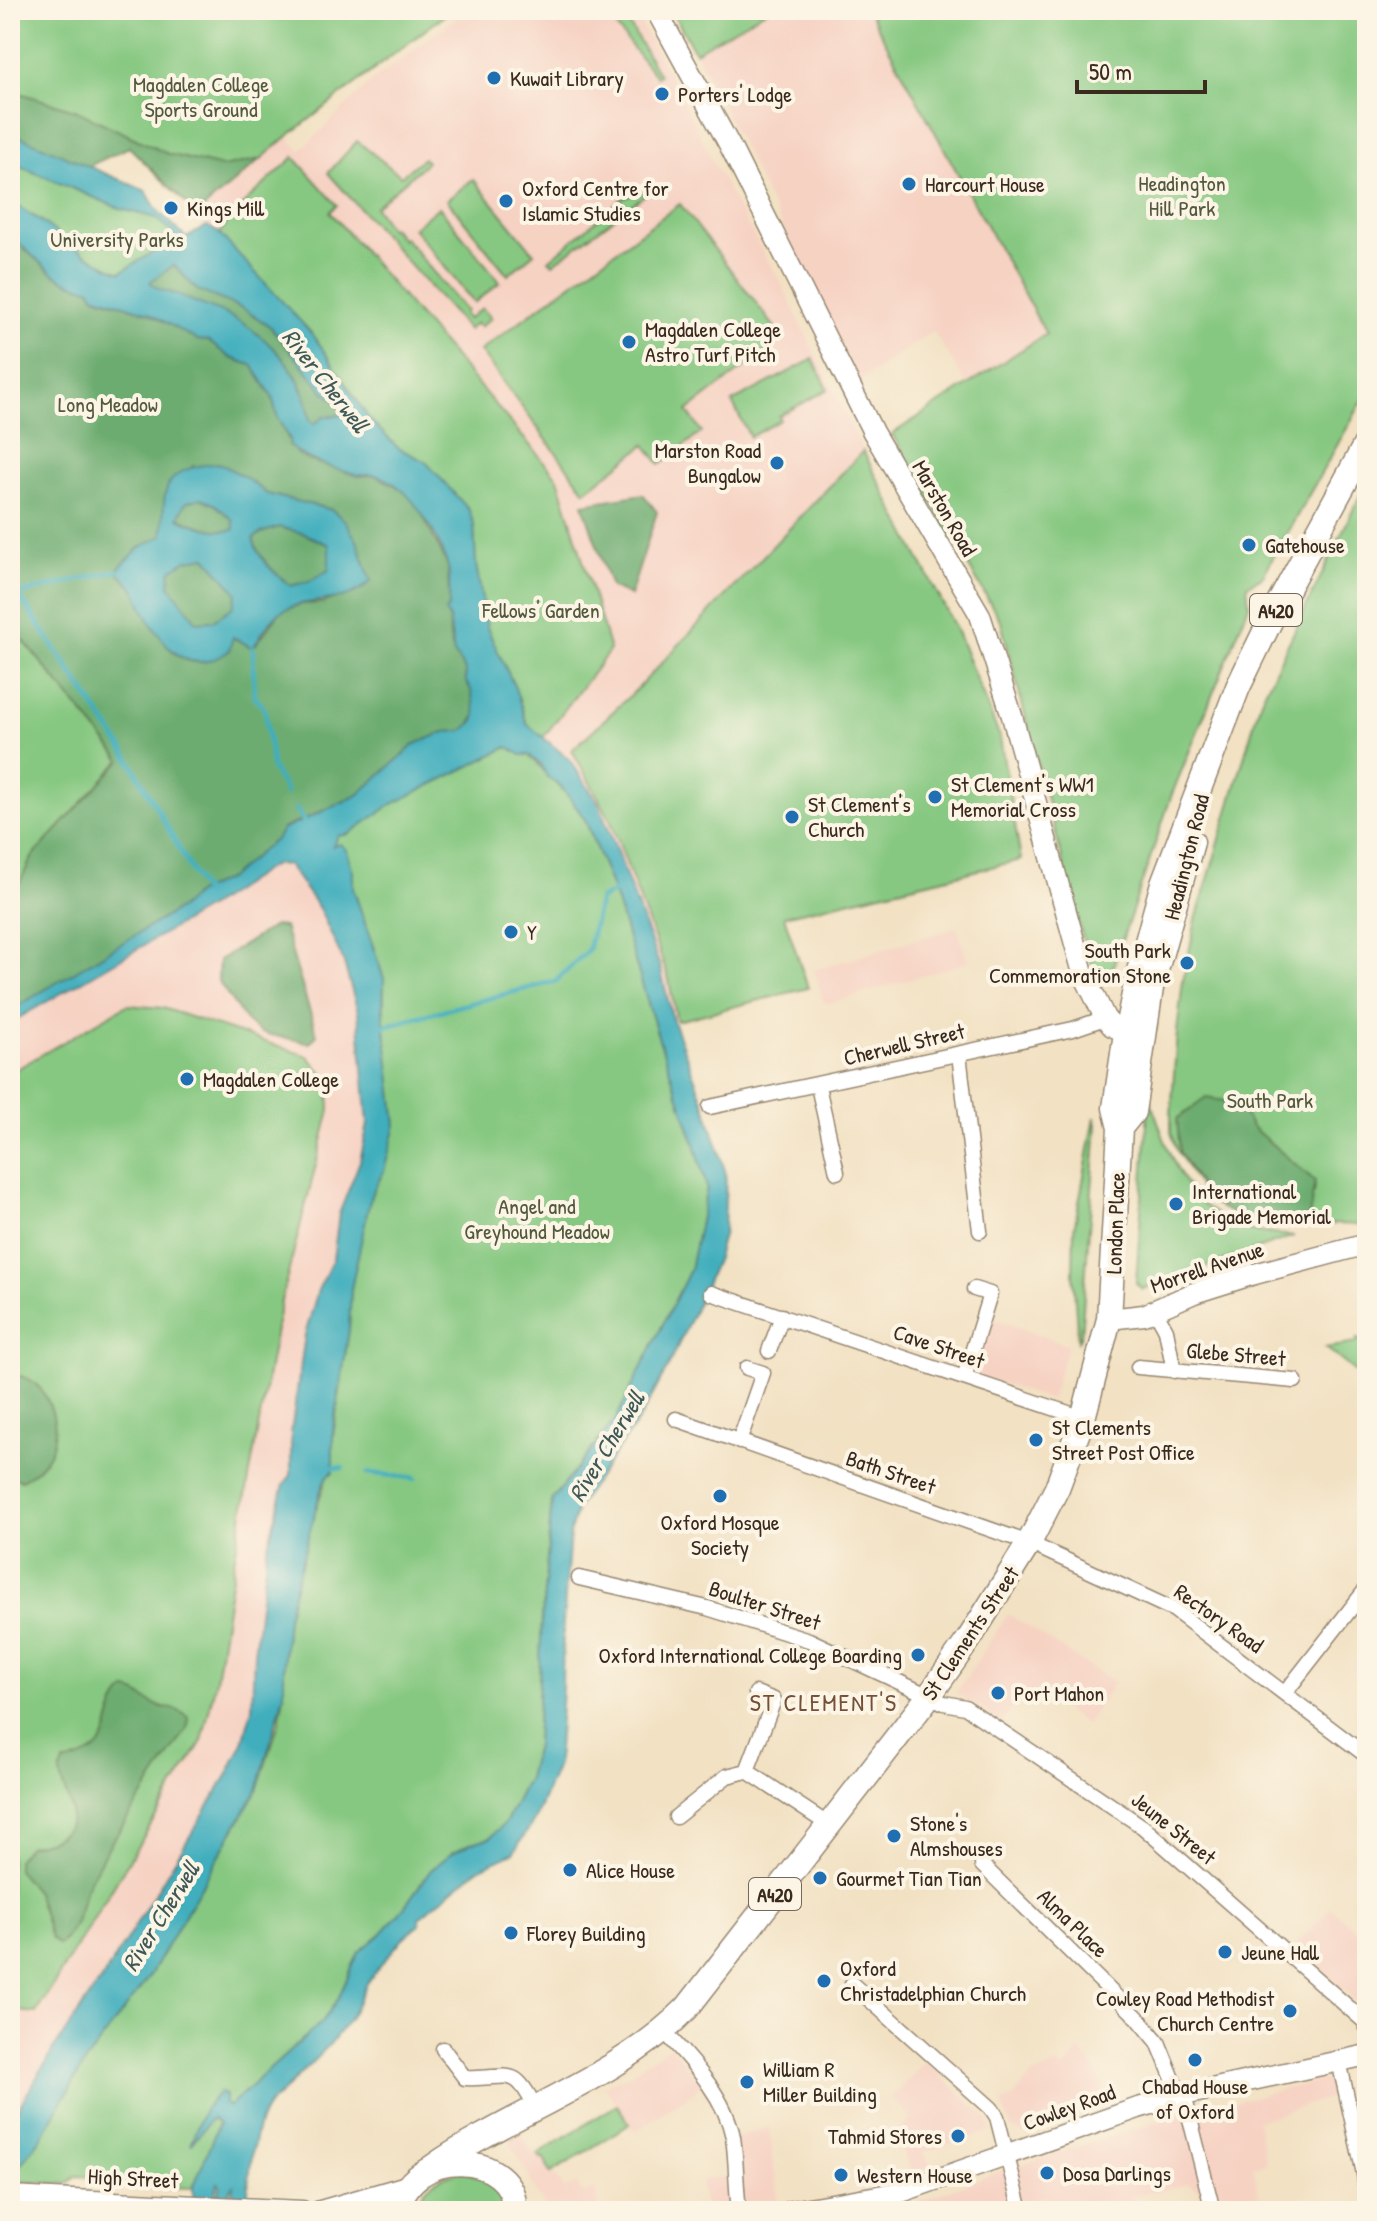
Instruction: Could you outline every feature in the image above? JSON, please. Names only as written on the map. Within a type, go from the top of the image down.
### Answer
[{"type":"main road","name":"Marston Road","points":[[656,10],[804,291],[873,432],[980,615],[1012,716],[1083,973],[1105,1018],[1112,1026],[1134,1036]]},
{"type":"main road","name":"Headington Road","points":[[1134,1036],[1138,975],[1163,883],[1238,687],[1277,607],[1367,442]]},
{"type":"main road","name":"London Place","points":[[1109,1319],[1120,1128],[1115,1108],[1134,1036]]},
{"type":"main road","name":"Morrell Avenue","points":[[1109,1319],[1135,1317],[1194,1293],[1251,1275],[1367,1244]]},
{"type":"main road","name":"St Clements Street","points":[[410,2185],[467,2143],[610,2066],[664,2031],[687,2008],[929,1696],[981,1622],[1029,1543],[1057,1488],[1083,1418],[1109,1319]]},
{"type":"main road","name":"Cowley Road","points":[[791,2211],[901,2192],[1095,2121],[1182,2095],[1367,2055]]},
{"type":"main road","points":[[509,2122],[491,2149],[490,2166],[509,2191],[516,2209]]},
{"type":"main road","points":[[431,2168],[458,2162],[494,2172]]},
{"type":"main road","points":[[320,2211],[410,2185]]},
{"type":"main road","points":[[398,2211],[410,2185]]},
{"type":"main road","name":"High Street","points":[[10,2197],[293,2210]]},
{"type":"street","name":"Cherwell Street","points":[[710,1107],[1073,1029],[1105,1018]]},
{"type":"street","points":[[959,1054],[980,1231]]},
{"type":"street","points":[[818,1086],[837,1172]]},
{"type":"street","points":[[964,1378],[990,1294],[974,1289]]},
{"type":"street","name":"Cave Street","points":[[711,1293],[1083,1418]]},
{"type":"street","name":"Glebe Street","points":[[1155,1310],[1166,1330],[1174,1371]]},
{"type":"street","points":[[769,1351],[782,1316]]},
{"type":"street","name":"Glebe Street","points":[[1138,1367],[1295,1381]]},
{"type":"street","points":[[739,1442],[763,1373],[747,1368]]},
{"type":"street","name":"Bath Street","points":[[676,1419],[1029,1543]]},
{"type":"street","name":"Rectory Road","points":[[1029,1543],[1174,1610],[1367,1756]]},
{"type":"street","name":"Boulter Street","points":[[579,1578],[707,1608],[809,1640],[929,1696]]},
{"type":"street","points":[[1285,1693],[1367,1588]]},
{"type":"street","points":[[747,1771],[774,1700],[756,1693]]},
{"type":"street","name":"Jeune Street","points":[[929,1696],[965,1707],[1143,1827],[1364,2021],[1367,2028]]},
{"type":"street","points":[[676,1817],[727,1776],[747,1771],[829,1825]]},
{"type":"street","name":"Alma Place","points":[[982,1865],[1138,2018],[1158,2042],[1182,2095],[1213,2211]]},
{"type":"street","points":[[852,1984],[991,2108],[997,2117],[1021,2211]]},
{"type":"street","points":[[664,2031],[709,2085],[729,2125],[733,2137],[738,2201]]},
{"type":"street","points":[[443,2049],[465,2078],[513,2076],[520,2080],[535,2107]]},
{"type":"street","points":[[1339,2061],[1367,2199]]},
{"type":"shaded area","name":"Magdalen College","points":[[10,10],[451,10],[288,136],[300,151],[371,82],[466,10],[633,10],[667,69],[725,185],[782,285],[863,451],[955,627],[709,781],[808,988],[673,1021],[660,967],[636,903],[617,901],[386,1028],[360,1034],[368,1124],[366,1142],[339,1214],[332,1259],[318,1290],[305,1335],[291,1433],[291,1474],[284,1485],[267,1548],[254,1653],[252,1708],[243,1743],[193,1832],[10,2121],[10,1011],[84,966],[275,864],[289,865],[441,778],[398,448],[369,419],[219,233],[207,226],[116,133],[10,132]]},
{"type":"shaded area","points":[[767,10],[868,10],[1046,335],[967,385],[933,331],[860,381],[695,52]]},
{"type":"shaded area","points":[[957,927],[968,962],[828,1004],[823,1001],[814,970]]},
{"type":"shaded area","points":[[992,1318],[1068,1345],[1051,1400],[970,1373]]},
{"type":"shaded area","points":[[1008,1614],[1114,1682],[1086,1725],[1038,1691],[1031,1701],[1020,1695],[1002,1722],[956,1693]]},
{"type":"shaded area","points":[[1331,1908],[1367,1940],[1367,2012],[1296,1944]]},
{"type":"shaded area","points":[[670,2046],[703,2085],[635,2132],[604,2086],[628,2075]]},
{"type":"shaded area","points":[[1080,2050],[1093,2066],[1109,2106],[1023,2134],[1011,2128],[1002,2103],[1013,2098],[1032,2075],[1057,2064],[1063,2069]]},
{"type":"shaded area","points":[[925,2062],[986,2117],[992,2131],[923,2152],[931,2166],[911,2174],[904,2153],[891,2135],[911,2119],[891,2098]]},
{"type":"shaded area","points":[[1333,2077],[1337,2095],[1257,2121],[1266,2163],[1253,2166],[1259,2195],[1225,2203],[1189,2184],[1132,2197],[1134,2211],[1050,2211],[1046,2196],[981,2211],[887,2211],[1000,2171],[1173,2117]]},
{"type":"shaded area","points":[[769,2127],[778,2199],[705,2209],[701,2181],[730,2175],[726,2141]]},
{"type":"shaded area","points":[[520,2134],[535,2155],[542,2157],[551,2173],[554,2172],[564,2189],[577,2183],[582,2193],[596,2188],[599,2211],[547,2211],[510,2143],[510,2139]]},
{"type":"green space","name":"Magdalen College Sports Ground","points":[[10,10],[451,10],[288,136],[197,214],[115,133],[10,132]]},
{"type":"green space","points":[[611,10],[621,10],[659,75],[656,77],[606,14]]},
{"type":"green space","points":[[671,10],[767,10],[695,52]]},
{"type":"green space","name":"Headington Hill Park","points":[[868,10],[1367,10],[1367,393],[1262,577],[1247,585],[1249,605],[1172,794],[1110,976],[1098,980],[1084,943],[1001,622],[892,434],[1046,334]]},
{"type":"green space","points":[[10,90],[75,110],[168,154],[222,167],[261,159],[197,214],[129,147],[87,167],[10,132]]},
{"type":"green space","points":[[357,141],[401,176],[423,158],[427,162],[375,207],[390,229],[402,239],[404,237],[466,311],[464,314],[468,319],[482,308],[491,318],[480,327],[476,323],[468,330],[328,173]]},
{"type":"green space","name":"Fellows' Garden","points":[[294,157],[337,205],[330,212],[558,478],[610,650],[542,739],[527,724],[515,688],[487,628],[476,565],[474,525],[426,462],[398,448],[369,419],[314,336],[219,234],[237,210]]},
{"type":"green space","name":"University Parks","points":[[10,162],[121,209],[156,218],[175,238],[121,272],[101,265],[15,205],[10,197]]},
{"type":"green space","points":[[473,179],[534,253],[508,275],[447,200]]},
{"type":"green space","points":[[646,191],[553,264],[549,260],[624,197]]},
{"type":"green space","name":"Magdalen College Astro Turf Pitch","points":[[680,204],[783,338],[687,411],[702,432],[660,464],[645,445],[585,491],[480,351]]},
{"type":"green space","points":[[439,207],[500,282],[474,303],[413,228]]},
{"type":"green space","name":"Long Meadow","points":[[10,236],[56,276],[90,288],[94,296],[149,313],[197,340],[208,341],[231,358],[252,365],[272,397],[278,419],[296,453],[358,476],[375,475],[406,491],[418,506],[448,566],[450,638],[454,653],[465,670],[476,715],[469,727],[462,731],[445,732],[415,744],[358,795],[282,829],[278,838],[229,878],[197,893],[180,908],[10,1011],[10,901],[33,856],[121,760],[10,624]],"holes":[[[193,466],[245,477],[267,494],[332,510],[357,541],[371,581],[323,603],[302,604],[281,611],[253,648],[232,637],[229,651],[210,660],[194,662],[170,648],[134,589],[116,571],[138,549],[164,535]]]},
{"type":"green space","points":[[174,265],[197,290],[242,308],[271,327],[323,390],[344,409],[342,415],[324,418],[314,425],[295,375],[282,357],[265,342],[225,318],[150,282]]},
{"type":"green space","points":[[813,359],[828,389],[779,416],[780,420],[750,437],[732,402]]},
{"type":"green space","points":[[863,451],[955,627],[1000,738],[1021,860],[784,916],[808,988],[677,1021],[668,976],[610,819],[572,750],[637,689]]},
{"type":"green space","name":"South Park","points":[[1367,481],[1367,1225],[1249,1222],[1205,1196],[1177,1150],[1171,1132],[1183,980],[1196,920],[1261,700]]},
{"type":"green space","points":[[643,494],[657,512],[630,596],[611,587],[583,504]]},
{"type":"green space","points":[[200,498],[216,505],[233,520],[235,530],[206,528],[178,517],[186,502]]},
{"type":"green space","points":[[279,527],[329,545],[329,570],[310,581],[291,586],[273,571],[253,539]]},
{"type":"green space","points":[[206,557],[237,592],[234,607],[213,621],[196,622],[169,585],[171,570],[187,560]]},
{"type":"green space","points":[[10,624],[121,760],[33,856],[10,901]]},
{"type":"green space","name":"Angel and Greyhound Meadow","points":[[508,747],[529,755],[575,803],[585,820],[616,899],[707,1188],[690,1270],[616,1419],[552,1500],[536,1746],[528,1778],[506,1822],[490,1838],[452,1853],[431,1870],[399,1914],[359,1952],[339,1997],[322,2022],[228,2107],[225,2103],[191,2142],[213,2117],[219,2123],[193,2188],[122,2186],[115,2178],[76,2176],[68,2184],[10,2181],[40,2140],[87,2059],[149,1977],[257,1790],[279,1723],[284,1695],[287,1617],[312,1520],[327,1477],[349,1330],[351,1289],[364,1219],[371,1195],[384,1171],[384,979],[353,888],[353,872],[332,847],[338,835],[392,804]]},
{"type":"green space","points":[[274,926],[284,927],[317,1035],[310,1043],[261,1033],[246,1021],[218,981],[219,960]]},
{"type":"green space","points":[[127,1005],[163,1008],[308,1056],[329,1081],[330,1110],[281,1301],[216,1680],[202,1741],[36,2013],[10,2010],[10,1073]]},
{"type":"green space","points":[[1149,1096],[1180,1175],[1205,1206],[1223,1219],[1250,1230],[1294,1236],[1142,1289],[1136,1283]]},
{"type":"green space","points":[[1206,1098],[1237,1103],[1253,1128],[1315,1181],[1308,1224],[1248,1222],[1210,1202],[1180,1153],[1177,1119]]},
{"type":"green space","points":[[1095,1117],[1097,1124],[1081,1335],[1078,1341],[1073,1274],[1074,1229]]},
{"type":"green space","points":[[1357,1339],[1367,1340],[1367,1375],[1364,1379],[1326,1348],[1357,1343]]},
{"type":"green space","points":[[20,1376],[37,1385],[43,1393],[54,1423],[51,1449],[46,1460],[21,1480],[10,1476],[10,1380]]},
{"type":"green space","points":[[126,1690],[154,1704],[182,1712],[189,1719],[187,1729],[105,1852],[85,1890],[76,1922],[58,1945],[51,1938],[36,1892],[17,1870],[17,1860],[29,1846],[58,1836],[68,1826],[70,1807],[60,1773],[64,1763],[87,1755],[101,1744],[116,1703]]},
{"type":"green space","points":[[617,2105],[630,2124],[551,2173],[543,2157],[537,2154]]},
{"type":"green space","points":[[460,2171],[490,2182],[498,2193],[504,2211],[418,2211],[425,2189],[437,2180]]},
{"type":"water","name":"River Cherwell","points":[[10,132],[146,191],[157,210],[186,238],[207,226],[219,233],[314,336],[369,419],[398,448],[426,462],[469,510],[474,525],[476,565],[487,628],[515,688],[527,724],[570,760],[599,804],[660,967],[673,1021],[706,1108],[726,1174],[724,1231],[717,1258],[700,1298],[642,1415],[577,1508],[570,1533],[557,1765],[535,1819],[513,1853],[478,1869],[419,1918],[420,1924],[403,1938],[378,1968],[350,2018],[330,2044],[269,2104],[262,2116],[253,2148],[246,2211],[231,2211],[233,2186],[226,2211],[217,2211],[218,2183],[212,2211],[193,2211],[193,2188],[219,2123],[212,2118],[190,2145],[204,2109],[219,2092],[225,2095],[225,2103],[229,2106],[322,2022],[339,1997],[359,1952],[399,1914],[431,1870],[452,1853],[490,1838],[506,1822],[528,1778],[536,1746],[552,1500],[616,1419],[690,1270],[707,1188],[616,899],[585,819],[560,785],[547,777],[542,766],[529,755],[521,755],[508,747],[392,804],[349,834],[338,836],[333,846],[341,844],[347,851],[353,872],[353,888],[384,979],[383,1011],[396,1125],[384,1171],[371,1195],[351,1289],[349,1330],[333,1430],[333,1472],[321,1489],[287,1617],[284,1695],[257,1790],[149,1977],[87,2059],[40,2140],[10,2177],[10,2122],[55,2047],[111,1965],[228,1774],[243,1743],[252,1708],[254,1653],[267,1549],[284,1485],[291,1475],[291,1433],[305,1335],[318,1290],[333,1259],[339,1214],[360,1161],[368,1124],[358,1012],[343,960],[320,910],[288,865],[276,864],[268,868],[211,906],[10,1023],[10,1011],[180,908],[197,893],[229,878],[277,838],[282,830],[358,795],[415,744],[445,732],[462,731],[474,721],[476,715],[465,670],[454,653],[449,618],[445,611],[449,607],[447,563],[420,510],[386,479],[339,470],[311,460],[289,445],[290,439],[278,419],[272,396],[252,365],[231,358],[208,341],[197,340],[149,313],[94,295],[90,288],[67,281],[47,268],[10,236],[10,197],[81,251],[121,272],[175,238],[156,218],[121,209],[10,162]],"holes":[[[174,265],[197,290],[242,308],[271,327],[323,390],[344,409],[342,415],[324,417],[314,424],[310,421],[304,393],[291,369],[262,338],[235,319],[161,290],[150,282]]]},
{"type":"water","points":[[219,463],[267,494],[332,510],[345,521],[357,541],[371,581],[340,598],[284,610],[270,622],[253,648],[233,637],[229,651],[215,659],[203,662],[181,657],[163,640],[147,617],[134,589],[116,571],[138,549],[163,535],[164,503],[170,482],[177,475]],"holes":[[[201,498],[216,505],[233,520],[234,530],[213,530],[178,518],[186,502]],[[279,527],[329,545],[329,570],[310,581],[291,586],[273,571],[259,553],[253,539]],[[206,557],[237,593],[233,607],[213,621],[197,622],[169,585],[171,570],[187,560]]]},
{"type":"waterway","points":[[19,594],[116,571]]},
{"type":"waterway","points":[[10,582],[127,755],[204,893]]},
{"type":"waterway","points":[[253,648],[254,695],[265,710],[272,768],[287,793]]},
{"type":"waterway","points":[[296,809],[306,825]]},
{"type":"waterway","points":[[379,1027],[556,981],[588,950],[600,899],[617,891]]},
{"type":"waterway","points":[[330,1467],[342,1468]]},
{"type":"waterway","points":[[368,1473],[415,1478]]},
{"type":"place","name":"Kuwait Library","points":[[494,78]]},
{"type":"place","name":"Porters' Lodge","points":[[662,94]]},
{"type":"place","name":"Harcourt House","points":[[909,184]]},
{"type":"place","name":"Oxford Centre for Islamic Studies","points":[[506,201]]},
{"type":"place","name":"Kings Mill","points":[[171,208]]},
{"type":"place","name":"Magdalen College Astro Turf Pitch","points":[[629,342]]},
{"type":"place","name":"Marston Road Bungalow","points":[[777,463]]},
{"type":"place","name":"Gatehouse","points":[[1249,545]]},
{"type":"place","name":"St Clement's WW1 Memorial Cross","points":[[935,797]]},
{"type":"place","name":"St Clement's Church","points":[[792,817]]},
{"type":"place","name":"Y","points":[[511,932]]},
{"type":"place","name":"South Park Commemoration Stone","points":[[1187,963]]},
{"type":"place","name":"Magdalen College","points":[[187,1079]]},
{"type":"place","name":"International Brigade Memorial","points":[[1176,1204]]},
{"type":"place","name":"St Clements Street Post Office","points":[[1036,1440]]},
{"type":"place","name":"Oxford Mosque Society","points":[[720,1496]]},
{"type":"place","name":"Oxford International College Boarding","points":[[918,1655]]},
{"type":"place","name":"Port Mahon","points":[[998,1693]]},
{"type":"place","name":"Stone's Almshouses","points":[[894,1836]]},
{"type":"place","name":"Alice House","points":[[570,1870]]},
{"type":"place","name":"Gourmet Tian Tian","points":[[820,1878]]},
{"type":"place","name":"Florey Building","points":[[511,1933]]},
{"type":"place","name":"Jeune Hall","points":[[1225,1952]]},
{"type":"place","name":"Oxford Christadelphian Church","points":[[824,1981]]},
{"type":"place","name":"Cowley Road Methodist Church Centre","points":[[1290,2011]]},
{"type":"place","name":"Chabad House of Oxford","points":[[1195,2060]]},
{"type":"place","name":"William R Miller Building","points":[[747,2082]]},
{"type":"place","name":"Tahmid Stores","points":[[958,2136]]},
{"type":"place","name":"Dosa Darlings","points":[[1047,2173]]},
{"type":"place","name":"Western House","points":[[841,2175]]},
{"type":"district","name":"ST CLEMENT'S","points":[[824,1702]]}]
